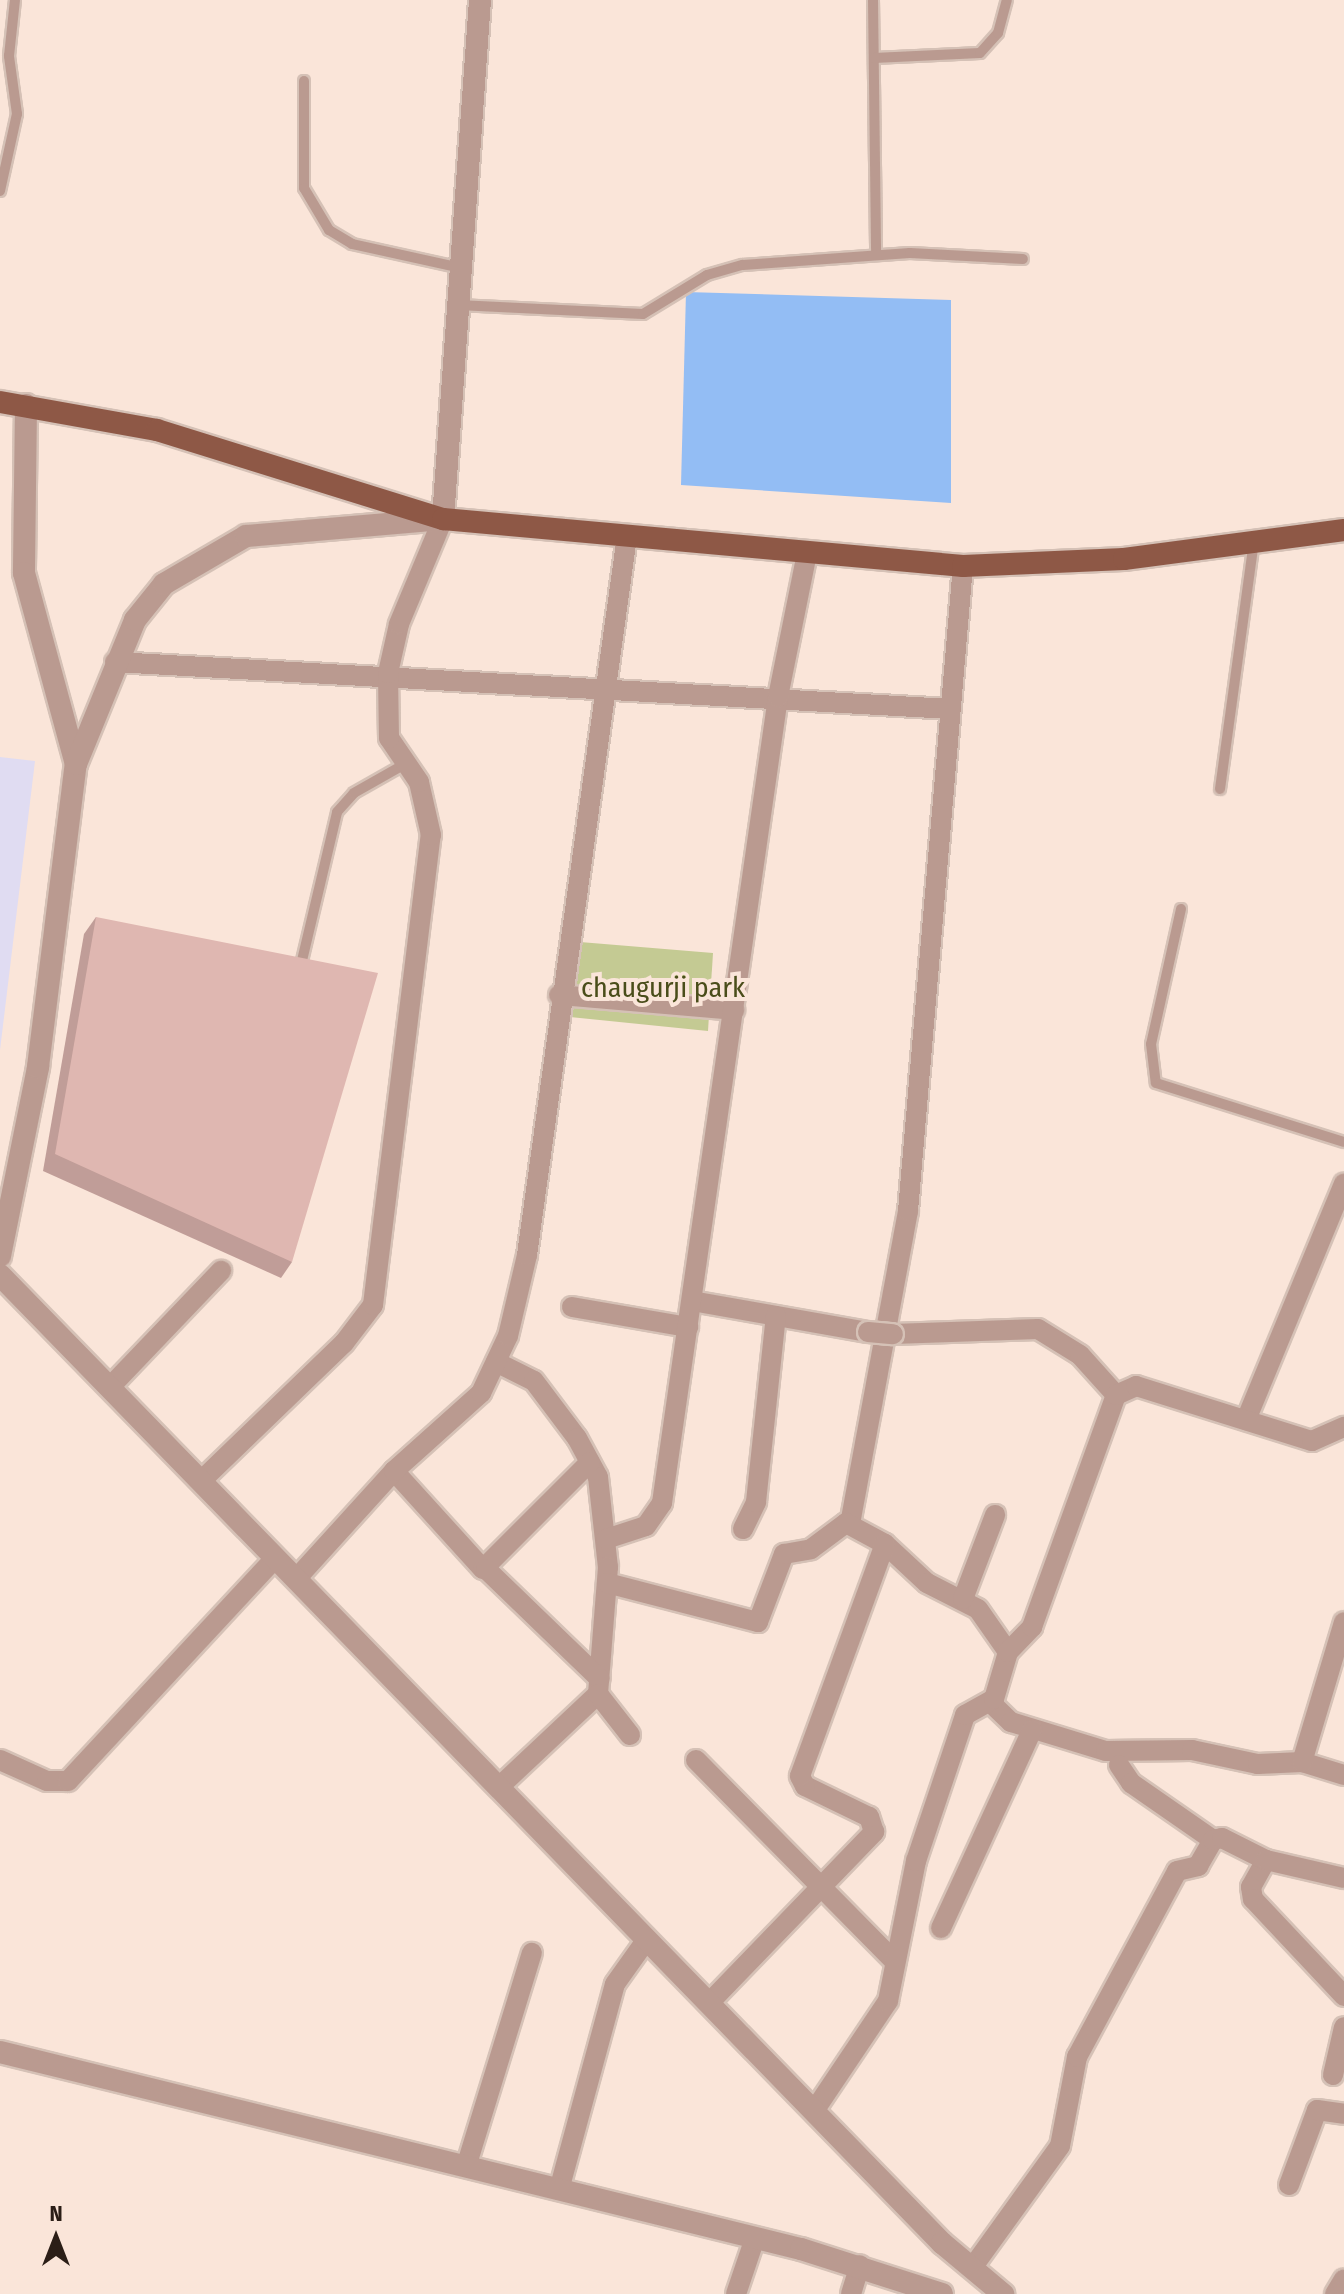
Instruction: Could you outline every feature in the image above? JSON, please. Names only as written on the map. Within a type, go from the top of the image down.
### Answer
[{"type":"main road","points":[[0,401],[157,430],[443,519],[963,566],[1124,559],[1344,530]]},
{"type":"street","points":[[201,1481],[344,1343],[373,1305],[431,835],[419,782],[389,738],[388,673],[399,624],[443,519],[480,0]]},
{"type":"street","points":[[26,405],[24,573],[76,764]]},
{"type":"street","points":[[0,1256],[38,1067],[76,764],[115,662],[164,584],[220,548],[293,528],[443,519]]},
{"type":"street","points":[[296,1579],[394,1471],[481,1393],[496,1362],[527,1255],[559,995],[627,536]]},
{"type":"street","points":[[606,1539],[635,1532],[660,1512],[778,697],[807,553]]},
{"type":"street","points":[[850,1524],[908,1211],[963,566]]},
{"type":"street","points":[[115,662],[388,673],[950,709]]},
{"type":"street","points":[[559,995],[734,1010]]},
{"type":"street","points":[[1246,1420],[1344,1183]]},
{"type":"street","points":[[110,1387],[221,1271]]},
{"type":"street","points":[[0,1275],[814,2111],[972,2268],[1003,2294]]},
{"type":"street","points":[[692,1301],[868,1332],[893,1334],[1038,1329],[1080,1355],[1116,1395]]},
{"type":"street","points":[[572,1307],[688,1327]]},
{"type":"street","points":[[743,1529],[756,1502],[776,1316]]},
{"type":"street","points":[[496,1362],[534,1381],[590,1462],[606,1539],[607,1583],[599,1687],[499,1787]]},
{"type":"street","points":[[814,2111],[888,2001],[894,1961],[945,1770],[965,1715],[986,1705],[1008,1652],[1035,1620],[1116,1395],[1136,1386],[1312,1441],[1344,1427]]},
{"type":"street","points":[[486,1569],[590,1462]]},
{"type":"street","points":[[394,1471],[599,1687],[630,1735]]},
{"type":"street","points":[[963,1599],[995,1515]]},
{"type":"street","points":[[607,1583],[758,1622],[784,1554],[811,1549],[838,1525],[850,1524],[885,1544],[927,1583],[963,1599],[983,1613],[1008,1652]]},
{"type":"street","points":[[709,2003],[822,1887],[874,1823],[805,1786],[800,1776],[885,1544]]},
{"type":"street","points":[[0,1760],[58,1783],[77,1774],[275,1558]]},
{"type":"street","points":[[1302,1762],[1344,1622]]},
{"type":"street","points":[[986,1705],[1002,1717],[1032,1730],[1120,1753],[1192,1750],[1258,1764],[1302,1762],[1344,1775]]},
{"type":"street","points":[[941,1928],[1032,1730]]},
{"type":"street","points":[[696,1760],[894,1961]]},
{"type":"street","points":[[1119,1765],[1131,1783],[1213,1840],[1266,1860],[1344,1878]]},
{"type":"street","points":[[972,2268],[1060,2146],[1077,2057],[1166,1887],[1177,1871],[1201,1863],[1213,1840]]},
{"type":"street","points":[[1266,1860],[1251,1887],[1253,1899],[1344,1996]]},
{"type":"street","points":[[559,2190],[615,1984],[647,1939]]},
{"type":"street","points":[[466,2167],[532,1953]]},
{"type":"street","points":[[1333,2075],[1344,2027]]},
{"type":"street","points":[[0,2052],[860,2265],[936,2293]]},
{"type":"street","points":[[1289,2185],[1317,2110],[1344,2114]]},
{"type":"street","points":[[736,2294],[755,2238]]},
{"type":"street","points":[[851,2294],[860,2265]]},
{"type":"street","points":[[1335,2294],[1344,2279]]},
{"type":"lane","points":[[0,191],[17,114],[9,56],[15,0]]},
{"type":"lane","points":[[873,0],[876,254]]},
{"type":"lane","points":[[874,58],[980,53],[998,33],[1007,0]]},
{"type":"lane","points":[[304,81],[304,188],[329,230],[352,244],[461,268]]},
{"type":"lane","points":[[458,305],[643,314],[722,269],[876,254],[1023,259]]},
{"type":"lane","points":[[1220,789],[1254,542]]},
{"type":"lane","points":[[300,971],[337,812],[354,793],[405,764]]},
{"type":"lane","points":[[1181,909],[1151,1044],[1148,1067],[1156,1083],[1344,1142]]},
{"type":"shaded area","points":[[0,757],[35,761],[0,1050]]},
{"type":"green space","name":"chaugurji park","points":[[580,942],[713,953],[708,1031],[570,1017]]},
{"type":"water","points":[[686,292],[951,300],[951,503],[681,485]]},
{"type":"building","points":[[96,917],[378,973],[292,1262],[55,1154]]}]
